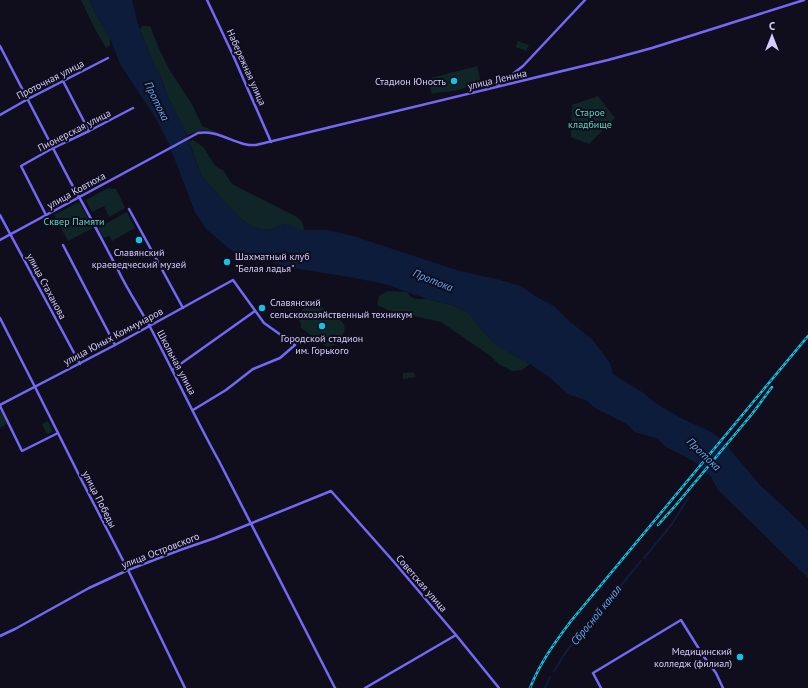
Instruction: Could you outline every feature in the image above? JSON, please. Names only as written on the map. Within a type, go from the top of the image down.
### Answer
[{"type":"street","name":"Набережная улица","points":[[207,0],[232,52],[271,142]]},
{"type":"street","points":[[504,84],[538,51],[585,0]]},
{"type":"street","name":"улица Ленина","points":[[191,136],[203,132],[211,133],[249,146],[271,142],[496,88],[504,84],[608,60],[652,48],[804,0]]},
{"type":"street","name":"Школьная улица","points":[[0,46],[70,181],[80,197],[121,277],[149,326],[193,410],[335,688]]},
{"type":"street","name":"Проточная улица","points":[[0,115],[108,58]]},
{"type":"street","points":[[63,82],[89,132]]},
{"type":"street","name":"Пионерская улица","points":[[46,215],[21,166],[134,108]]},
{"type":"street","name":"улица Ковтюха","points":[[0,240],[191,136]]},
{"type":"street","points":[[129,209],[183,308]]},
{"type":"street","name":"улица Стаханова","points":[[0,215],[80,364]]},
{"type":"street","points":[[63,245],[115,345]]},
{"type":"street","name":"улица Юных Коммунаров","points":[[0,406],[233,280],[255,311]]},
{"type":"street","points":[[172,370],[255,311],[264,322],[295,345],[280,358],[253,369],[226,390],[193,410]]},
{"type":"street","name":"улица Победы","points":[[0,318],[36,386],[185,688]]},
{"type":"street","points":[[0,406],[22,451],[58,433]]},
{"type":"street","name":"улица Островского","points":[[0,636],[89,588],[128,570],[216,538],[331,491]]},
{"type":"street","name":"Советская улица","points":[[331,491],[397,565],[499,688]]},
{"type":"street","points":[[601,688],[593,673],[681,620],[716,673],[723,688]]},
{"type":"street","points":[[365,688],[456,635]]},
{"type":"green space","points":[[81,0],[90,0],[94,11],[110,38],[110,45],[106,48],[94,27]]},
{"type":"green space","points":[[142,26],[150,26],[169,69],[193,106],[202,126],[219,134],[204,130],[187,135],[168,97],[161,77],[154,65],[140,29]]},
{"type":"green space","points":[[518,41],[529,45],[526,51],[516,47]]},
{"type":"green space","name":"Стадион Юность","points":[[477,66],[481,83],[456,90],[432,94],[427,79]]},
{"type":"green space","name":"Старое кладбище","points":[[598,96],[615,118],[589,144],[571,137],[572,105]]},
{"type":"green space","points":[[193,140],[204,148],[214,164],[223,170],[232,184],[295,216],[302,222],[304,230],[297,230],[285,224],[269,230],[256,228],[242,220],[201,175],[189,141]]},
{"type":"green space","points":[[108,188],[116,189],[125,208],[109,217],[104,206],[92,212],[86,200]]},
{"type":"green space","name":"Сквер Памяти","points":[[79,202],[93,228],[68,241],[54,215]]},
{"type":"green space","points":[[127,212],[135,228],[112,241],[109,236],[104,238],[98,228]]},
{"type":"green space","points":[[388,291],[407,292],[411,297],[452,305],[469,313],[495,344],[530,364],[522,370],[512,371],[499,364],[489,355],[441,322],[388,310],[377,305],[379,296]]},
{"type":"green space","name":"Городской cтадион им. Горького","points":[[311,305],[317,307],[319,305],[342,322],[345,327],[344,333],[336,344],[327,347],[300,327],[301,325],[299,318],[302,310]]},
{"type":"green space","points":[[414,372],[415,377],[403,379],[403,373]]},
{"type":"green space","points":[[0,410],[7,424],[0,428]]},
{"type":"green space","points":[[48,421],[53,432],[47,434],[42,424]]},
{"type":"water","name":"Протока","points":[[90,0],[132,0],[138,24],[154,65],[183,126],[201,175],[242,220],[256,228],[269,230],[285,224],[293,226],[297,230],[328,230],[353,236],[460,271],[521,286],[538,298],[554,306],[570,322],[592,339],[610,363],[613,374],[642,392],[657,404],[681,418],[713,433],[723,441],[759,484],[798,520],[808,531],[808,578],[718,490],[711,477],[695,462],[666,447],[658,439],[635,432],[627,424],[595,408],[587,401],[568,394],[549,377],[495,344],[469,313],[452,305],[427,299],[385,284],[292,268],[232,251],[206,229],[195,212],[168,142],[158,122],[120,64],[110,38],[94,11]]},
{"type":"waterway","name":"Сбросной канал","points":[[644,558],[672,524],[688,498]]},
{"type":"waterway","name":"Сбросной канал","points":[[554,671],[566,652],[641,561]]},
{"type":"waterway","name":"Сбросной канал","points":[[545,688],[550,677]]},
{"type":"railway","points":[[530,688],[548,653],[571,621],[808,336]]},
{"type":"railway","points":[[658,525],[752,414],[772,387]]},
{"type":"place","name":"Стадион Юность","points":[[454,81]]},
{"type":"place","name":"Славянский краеведческий музей","points":[[139,240]]},
{"type":"place","name":"Шахматный клуб \"Белая ладья\"","points":[[227,262]]},
{"type":"place","name":"Славянский сельскохозяйственный техникум","points":[[262,308]]},
{"type":"place","name":"Городской cтадион им. Горького","points":[[322,326]]},
{"type":"place","name":"Медицинский колледж (филиал)","points":[[740,657]]}]
